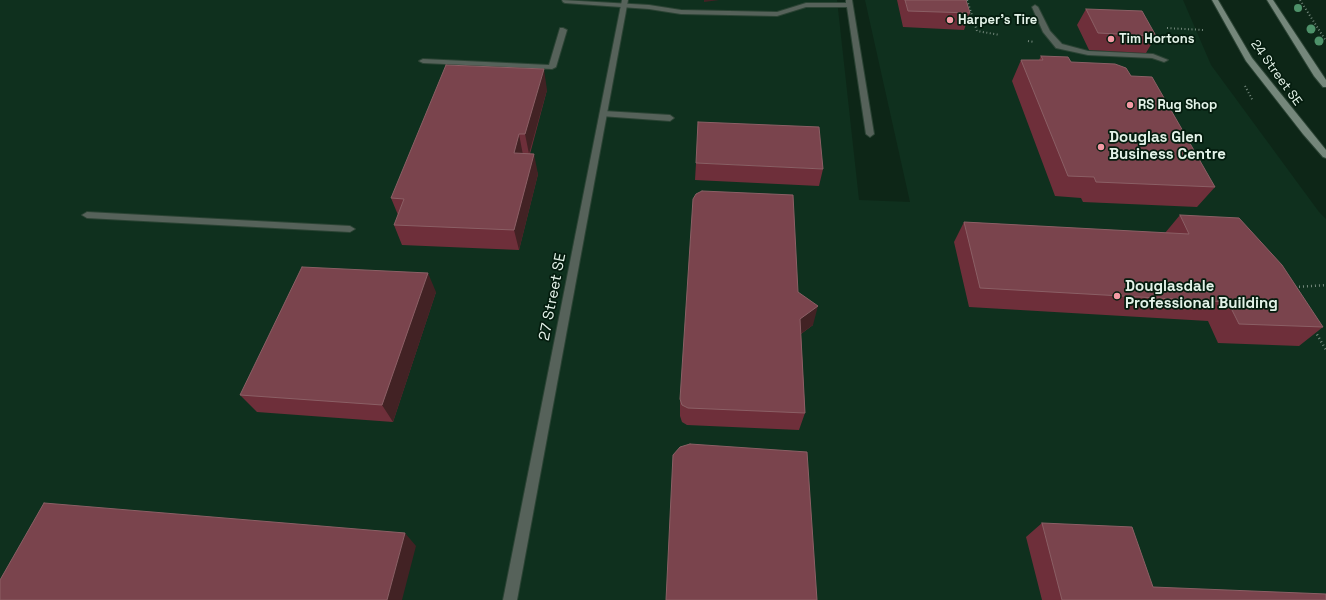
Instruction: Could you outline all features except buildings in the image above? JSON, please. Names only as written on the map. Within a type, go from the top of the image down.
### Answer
[{"type":"main road","name":"24 Street SE","points":[[1214,0],[1249,59],[1306,132],[1326,155]]},
{"type":"main road","points":[[1270,0],[1317,74],[1326,85]]},
{"type":"street","points":[[565,1],[625,3],[681,12],[777,14],[806,4],[849,3],[870,134]]},
{"type":"street","name":"27 Street SE","points":[[510,600],[625,3]]},
{"type":"street","points":[[1035,7],[1047,32],[1059,46],[1088,53],[1153,56],[1164,60]]},
{"type":"street","points":[[423,62],[552,67],[563,30]]},
{"type":"street","points":[[604,114],[670,118]]},
{"type":"street","points":[[87,215],[350,229]]},
{"type":"path","points":[[967,0],[977,31],[1000,35]]},
{"type":"path","points":[[1300,0],[1326,41]]},
{"type":"path","points":[[1167,28],[1203,30]]},
{"type":"path","points":[[1245,86],[1253,101]]},
{"type":"path","points":[[1288,288],[1326,285]]},
{"type":"path","points":[[1311,325],[1326,350]]},
{"type":"shaded area","points":[[0,0],[837,0],[859,200],[910,202],[865,0],[1183,0],[1211,65],[1319,212],[1326,219],[1326,600],[0,600]]},
{"type":"place","name":"Harper's Tire","points":[[950,20]]},
{"type":"place","name":"Tim Hortons","points":[[1111,39]]},
{"type":"place","name":"RS Rug Shop","points":[[1130,105]]},
{"type":"place","name":"Douglas Glen Business Centre","points":[[1101,147]]},
{"type":"place","name":"Douglasdale Professional Building","points":[[1117,296]]}]
